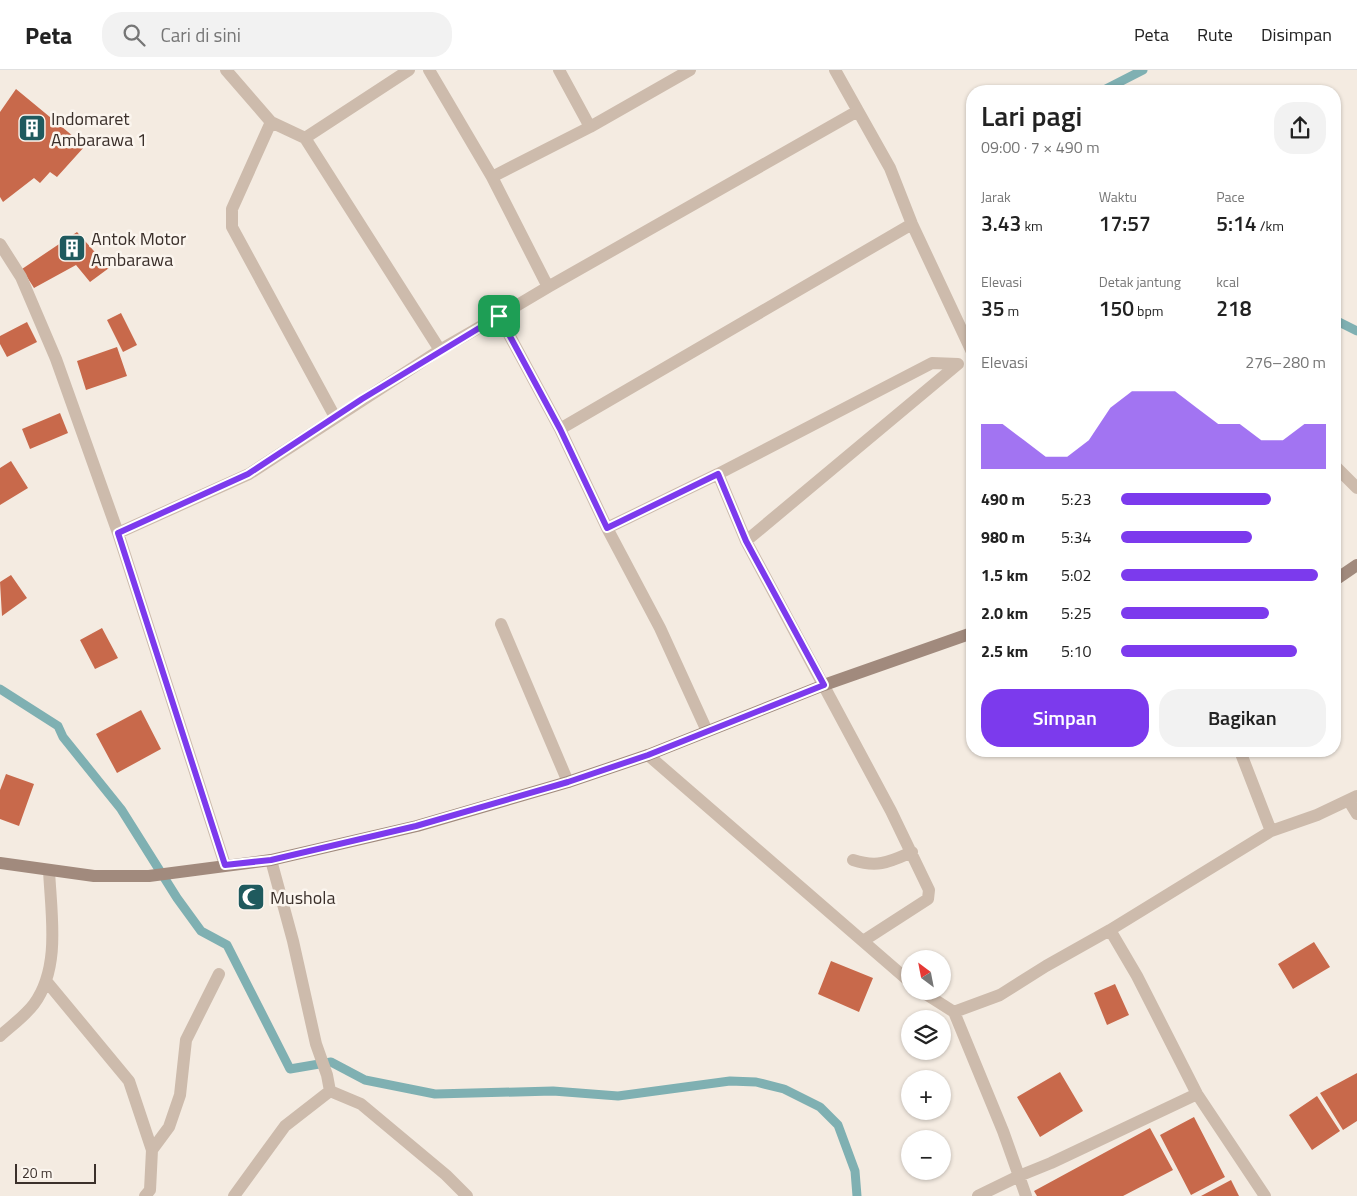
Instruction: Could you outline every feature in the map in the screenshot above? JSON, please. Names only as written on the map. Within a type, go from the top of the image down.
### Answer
[{"type":"street","points":[[226,70],[271,122],[306,138],[440,350]]},
{"type":"street","points":[[306,138],[409,70]]},
{"type":"street","points":[[429,70],[492,177],[548,287]]},
{"type":"street","points":[[559,70],[590,127]]},
{"type":"street","points":[[492,177],[590,127],[690,70]]},
{"type":"street","points":[[834,70],[856,112],[890,168],[912,224],[966,339]]},
{"type":"street","points":[[118,533],[248,474],[440,350],[856,112]]},
{"type":"street","points":[[271,122],[232,209],[232,228],[335,417]]},
{"type":"street","points":[[560,429],[912,224]]},
{"type":"street","points":[[0,244],[21,277],[56,359],[118,533],[225,865]]},
{"type":"street","points":[[499,316],[560,429],[607,528],[664,636],[707,731]]},
{"type":"street","points":[[746,541],[958,364],[966,361]]},
{"type":"street","points":[[607,528],[718,474],[932,363],[958,364]]},
{"type":"street","points":[[1341,472],[1357,488]]},
{"type":"street","points":[[718,474],[746,541],[824,685],[930,890],[928,899],[863,941]]},
{"type":"street","points":[[1341,576],[1357,565]]},
{"type":"street","points":[[501,624],[568,782]]},
{"type":"street","points":[[0,863],[94,876],[149,876],[271,860],[416,826],[568,782],[648,755],[824,685],[966,635]]},
{"type":"street","points":[[648,755],[901,974]]},
{"type":"street","points":[[1242,757],[1271,831]]},
{"type":"street","points":[[954,1012],[1000,995],[1271,831],[1317,815],[1353,798],[1357,814]]},
{"type":"street","points":[[853,860],[870,865],[881,864],[912,852]]},
{"type":"street","points":[[271,860],[293,941],[316,1044],[327,1075],[330,1091]]},
{"type":"street","points":[[0,1036],[33,1006],[47,982],[52,952],[49,870]]},
{"type":"street","points":[[1110,930],[1137,976],[1197,1094],[1265,1196]]},
{"type":"street","points":[[152,1150],[169,1127],[180,1095],[186,1040],[219,974]]},
{"type":"street","points":[[47,982],[129,1081],[152,1150],[150,1190],[145,1196]]},
{"type":"street","points":[[935,1000],[954,1012],[994,1107],[1026,1196]]},
{"type":"street","points":[[234,1196],[285,1126],[330,1091]]},
{"type":"street","points":[[330,1091],[361,1104],[446,1175],[467,1196]]},
{"type":"street","points":[[978,1196],[1197,1094]]},
{"type":"building","name":"Indomaret Ambarawa 1","points":[[16,89],[85,146],[57,177],[50,172],[40,183],[34,178],[3,202],[0,197],[0,112]]},
{"type":"building","name":"Antok Motor Ambarawa","points":[[77,232],[109,268],[90,282],[76,265],[34,288],[22,269]]},
{"type":"building","points":[[121,313],[137,345],[123,352],[107,320]]},
{"type":"building","points":[[27,322],[37,342],[7,357],[0,344],[0,336]]},
{"type":"building","points":[[117,347],[127,376],[86,390],[77,361]]},
{"type":"building","points":[[60,413],[68,433],[30,449],[22,429]]},
{"type":"building","points":[[11,461],[28,488],[0,505],[0,468]]},
{"type":"building","points":[[11,575],[27,598],[2,616],[0,582]]},
{"type":"building","points":[[102,628],[118,658],[95,669],[80,640]]},
{"type":"building","points":[[141,710],[161,749],[117,773],[96,734]]},
{"type":"building","points":[[6,774],[34,784],[19,826],[0,819],[0,790]]},
{"type":"building","points":[[1314,942],[1330,967],[1293,989],[1278,964]]},
{"type":"building","points":[[831,961],[873,978],[859,1012],[818,994]]},
{"type":"building","points":[[1115,984],[1129,1015],[1107,1025],[1094,993]]},
{"type":"building","points":[[1060,1072],[1083,1111],[1040,1137],[1017,1097]]},
{"type":"building","points":[[1357,1073],[1357,1121],[1343,1130],[1320,1093]]},
{"type":"building","points":[[1317,1096],[1340,1131],[1312,1150],[1289,1115]]},
{"type":"building","points":[[1194,1117],[1225,1177],[1191,1195],[1160,1135]]},
{"type":"building","points":[[1150,1128],[1173,1170],[1123,1196],[1037,1196],[1034,1191]]},
{"type":"building","points":[[1231,1180],[1239,1196],[1201,1196]]},
{"type":"waterway","points":[[1114,85],[1143,70]]},
{"type":"waterway","points":[[1341,323],[1357,331]]},
{"type":"waterway","points":[[0,689],[58,726],[63,737],[121,809],[177,898],[201,931],[227,945],[290,1069],[331,1062],[365,1080],[435,1094],[553,1091],[618,1096],[730,1081],[756,1082],[784,1089],[820,1107],[838,1125],[855,1171],[857,1196]]},
{"type":"place","name":"Indomaret Ambarawa 1","points":[[32,128]]},
{"type":"place","name":"Antok Motor Ambarawa","points":[[72,248]]},
{"type":"place","name":"Mushola","points":[[251,897]]},
{"type":"route","points":[[499,316],[560,429],[607,528],[718,474],[746,541],[824,685],[648,755],[568,782],[416,826],[271,860],[225,865],[118,533],[248,474],[362,399],[499,316]]}]
